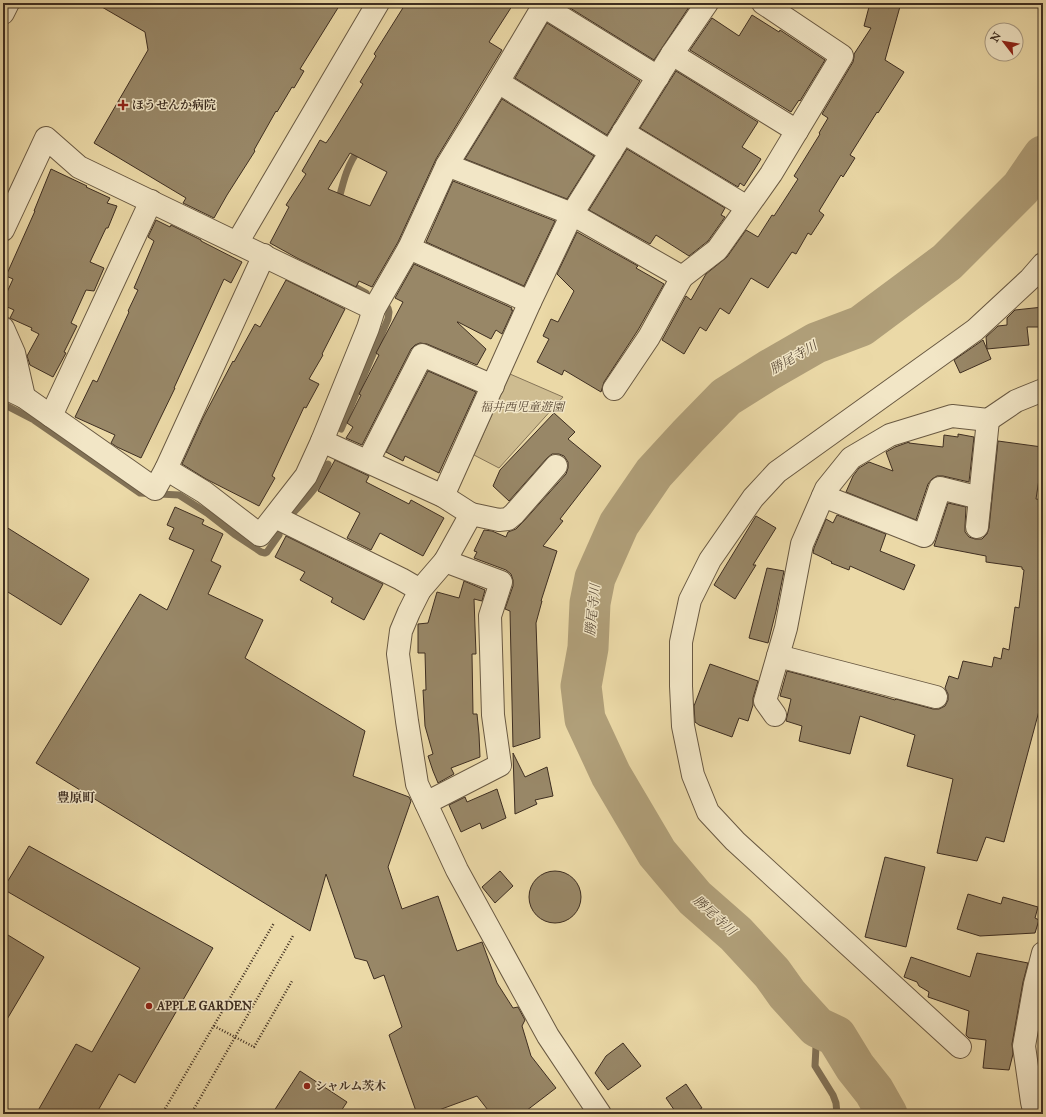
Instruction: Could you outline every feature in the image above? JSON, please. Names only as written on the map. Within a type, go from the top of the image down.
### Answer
[{"type":"street","points":[[3,13],[8,3]]},
{"type":"street","points":[[237,243],[378,3]]},
{"type":"street","points":[[443,496],[530,302],[572,214],[672,54],[707,3]]},
{"type":"street","points":[[614,389],[648,337],[682,277],[717,250],[770,174],[842,56],[763,3]]},
{"type":"street","points":[[166,469],[204,492],[260,535],[275,517],[306,476],[322,441],[368,328],[374,309],[409,248],[446,165],[498,82],[544,4],[658,77]]},
{"type":"street","points":[[672,54],[797,131]]},
{"type":"street","points":[[498,82],[611,152]]},
{"type":"street","points":[[623,132],[747,207]]},
{"type":"street","points":[[3,230],[46,138],[79,167],[374,309]]},
{"type":"street","points":[[446,165],[572,214],[682,277]]},
{"type":"street","points":[[51,416],[152,201]]},
{"type":"street","points":[[409,248],[530,302]]},
{"type":"street","points":[[3,387],[24,397],[155,489],[166,469],[264,255]]},
{"type":"street","points":[[960,1047],[735,841],[708,812],[693,776],[684,726],[681,686],[681,642],[690,600],[710,560],[753,498],[777,472],[975,330],[1030,280],[1043,264]]},
{"type":"street","points":[[3,328],[14,353],[24,397]]},
{"type":"street","points":[[368,461],[422,355],[493,386]]},
{"type":"street","points":[[775,715],[765,701],[786,628],[802,544],[822,496],[850,458],[890,435],[952,416],[988,420],[1016,401],[1043,390]]},
{"type":"street","points":[[977,527],[988,420]]},
{"type":"street","points":[[845,424],[868,448]]},
{"type":"street","points":[[322,441],[443,496],[471,514],[498,520],[508,519],[514,514],[556,466]]},
{"type":"street","points":[[822,496],[924,536],[940,488],[980,498]]},
{"type":"street","points":[[471,514],[445,561],[420,590],[409,612],[402,631],[398,654],[417,784],[457,870],[548,1036],[600,1114]]},
{"type":"street","points":[[275,517],[401,579],[420,590]]},
{"type":"street","points":[[426,803],[500,764],[493,715],[490,616],[501,582],[445,561]]},
{"type":"street","points":[[778,656],[936,697]]},
{"type":"street","points":[[1035,1114],[1024,1046],[1035,984],[1043,953]]},
{"type":"path","points":[[162,1114],[274,923]]},
{"type":"path","points":[[191,1114],[293,936]]},
{"type":"path","points":[[214,1026],[254,1047],[292,981]]},
{"type":"green space","name":"福井西児童遊園","points":[[510,374],[563,397],[499,468],[474,455]]},
{"type":"building","points":[[95,3],[341,3],[300,69],[304,71],[294,88],[292,87],[277,112],[276,111],[254,150],[255,151],[214,218],[183,203],[186,198],[94,143],[148,50],[145,32]]},
{"type":"building","points":[[406,3],[514,3],[489,42],[502,50],[436,159],[398,242],[372,287],[359,281],[356,287],[270,243],[289,207],[286,205],[306,174],[302,171],[320,140],[326,143],[331,136],[363,84],[360,82],[376,56],[374,54]],"holes":[[[350,153],[387,172],[370,206],[328,189]]]},
{"type":"building","points":[[562,3],[689,3],[691,4],[654,60]]},
{"type":"building","points":[[870,3],[901,3],[885,60],[904,72],[850,155],[855,158],[843,177],[841,175],[819,211],[824,215],[811,235],[808,233],[796,254],[792,252],[768,288],[751,278],[729,314],[720,308],[706,331],[700,327],[684,354],[662,340],[686,296],[691,300],[706,274],[727,257],[746,230],[758,237],[772,215],[774,216],[798,179],[794,176],[828,118],[822,114],[853,62],[854,54],[871,28],[864,26]]},
{"type":"building","points":[[752,15],[779,32],[780,30],[825,60],[800,101],[799,100],[791,112],[690,50],[712,18],[739,36]]},
{"type":"building","points":[[547,23],[640,81],[607,135],[515,78]]},
{"type":"building","points":[[676,71],[758,122],[742,147],[761,159],[744,186],[740,183],[738,187],[640,128]]},
{"type":"building","points":[[502,99],[594,156],[567,199],[465,159]]},
{"type":"building","points":[[627,149],[725,208],[721,215],[725,217],[708,241],[689,256],[656,235],[650,244],[589,210]]},
{"type":"building","points":[[51,169],[110,198],[107,203],[117,206],[108,228],[106,228],[90,262],[104,268],[94,291],[86,290],[71,323],[77,326],[64,352],[66,353],[53,377],[30,365],[27,356],[39,334],[31,330],[32,328],[10,318],[14,310],[3,305],[3,301],[13,279],[6,276],[35,211]]},
{"type":"building","points":[[453,181],[555,221],[524,286],[426,242]]},
{"type":"building","points":[[156,220],[170,227],[171,225],[242,262],[231,283],[224,279],[175,388],[141,458],[111,443],[115,435],[75,417],[93,380],[97,382],[129,312],[128,311],[138,290],[134,288],[154,241],[148,237]]},
{"type":"building","points":[[577,232],[638,266],[636,268],[664,284],[638,330],[604,382],[601,392],[564,370],[562,375],[537,362],[549,339],[543,336],[551,319],[558,322],[574,291],[557,274]]},
{"type":"building","points":[[414,264],[512,308],[511,310],[513,310],[502,334],[496,330],[491,339],[457,322],[486,349],[477,365],[427,344],[420,343],[415,345],[411,349],[362,445],[346,438],[353,427],[347,423],[361,395],[359,394],[379,355],[376,353],[403,302],[395,298]]},
{"type":"building","points":[[286,280],[345,309],[322,354],[323,355],[309,379],[319,384],[306,408],[304,407],[272,476],[275,478],[259,506],[206,479],[182,464],[203,418],[233,361],[234,362],[255,324],[260,327]]},
{"type":"building","points":[[1043,307],[1043,327],[1027,327],[1029,345],[987,349],[986,337],[998,326],[1007,325],[1007,318],[1015,310]]},
{"type":"building","points":[[983,340],[991,359],[960,373],[954,360]]},
{"type":"building","points":[[428,371],[476,392],[439,473],[405,456],[403,461],[386,452]]},
{"type":"building","points":[[554,413],[575,432],[568,439],[601,466],[560,519],[563,521],[543,546],[557,551],[541,601],[536,623],[540,738],[513,747],[510,611],[505,609],[513,586],[513,580],[511,574],[506,570],[474,558],[477,552],[474,551],[484,530],[492,531],[506,537],[508,532],[516,529],[566,474],[568,462],[564,456],[552,454],[509,501],[493,486],[500,470]]},
{"type":"building","points":[[958,434],[974,437],[969,482],[943,476],[937,476],[932,479],[928,484],[916,520],[846,492],[853,476],[859,468],[869,462],[893,471],[886,452],[895,447],[909,442],[943,447],[944,435],[958,437]]},
{"type":"building","points":[[998,441],[1042,447],[1036,499],[1043,500],[1043,696],[1004,842],[986,837],[977,861],[937,853],[953,779],[907,766],[915,735],[860,716],[850,754],[799,741],[802,726],[786,721],[791,699],[780,696],[787,671],[895,700],[896,699],[933,709],[939,709],[945,706],[948,700],[948,694],[945,688],[949,676],[958,679],[963,661],[992,667],[994,657],[1001,659],[1003,648],[1009,650],[1015,607],[1019,608],[1024,570],[1022,567],[986,562],[986,556],[934,546],[948,503],[966,507],[965,532],[969,537],[982,539],[987,534],[989,528]]},
{"type":"building","points":[[335,460],[369,476],[366,482],[409,504],[411,500],[444,518],[423,556],[380,533],[371,550],[347,538],[360,513],[318,491]]},
{"type":"building","points":[[175,507],[204,520],[202,524],[223,534],[211,561],[221,566],[208,594],[263,620],[245,658],[365,731],[353,776],[409,797],[411,801],[388,867],[402,909],[438,896],[457,951],[482,942],[497,983],[513,1008],[518,1007],[525,1020],[522,1026],[531,1056],[556,1088],[522,1114],[491,1114],[477,1096],[428,1114],[417,1114],[389,1035],[402,1027],[384,975],[374,979],[367,961],[355,958],[326,874],[310,931],[36,763],[140,594],[167,610],[194,550],[169,539],[174,528],[167,525]]},
{"type":"building","points":[[837,515],[886,534],[880,551],[915,565],[904,590],[850,566],[849,570],[831,563],[832,562],[813,553],[826,519],[833,523]]},
{"type":"building","points":[[756,516],[776,528],[753,565],[756,565],[735,599],[714,585]]},
{"type":"building","points":[[3,525],[89,579],[61,625],[3,589]]},
{"type":"building","points":[[286,536],[383,584],[364,620],[331,602],[333,598],[300,580],[305,572],[275,557]]},
{"type":"building","points":[[767,568],[784,571],[768,643],[749,638]]},
{"type":"building","points":[[464,581],[485,590],[482,601],[474,599],[476,654],[472,654],[473,714],[477,714],[480,757],[451,768],[454,774],[438,783],[428,756],[433,754],[425,726],[423,690],[426,690],[425,653],[418,653],[418,624],[428,623],[437,592],[459,598]]},
{"type":"building","points":[[710,664],[758,681],[748,721],[739,718],[732,737],[699,725],[695,722],[694,706]]},
{"type":"building","points":[[513,753],[525,777],[547,767],[553,796],[535,800],[537,804],[515,814]]},
{"type":"building","points":[[497,789],[506,818],[482,829],[480,823],[461,832],[449,805],[465,797],[467,802]]},
{"type":"building","name":"APPLE GARDEN","points":[[29,846],[213,948],[135,1083],[119,1074],[96,1114],[36,1114],[76,1044],[92,1052],[140,968],[3,889]]},
{"type":"building","points":[[885,857],[925,867],[906,947],[865,937]]},
{"type":"building","points":[[500,871],[513,886],[495,903],[482,887]]},
{"type":"building","points":[[550,871],[560,871],[569,875],[577,883],[581,892],[581,902],[577,911],[569,919],[560,923],[550,923],[541,919],[533,911],[529,902],[529,892],[533,883],[541,875]]},
{"type":"building","points":[[968,894],[1001,904],[1003,897],[1038,907],[1035,918],[1039,920],[1035,933],[980,936],[957,929]]},
{"type":"building","points":[[3,932],[44,957],[3,1026]]},
{"type":"building","points":[[977,953],[1028,963],[1023,982],[1012,1044],[1013,1054],[1009,1070],[983,1068],[986,1040],[969,1038],[966,1035],[969,1011],[928,997],[929,992],[919,986],[917,982],[904,977],[911,957],[970,977]]},
{"type":"building","points":[[623,1043],[641,1066],[608,1090],[595,1073],[606,1056]]},
{"type":"building","name":"シャルム茨木","points":[[300,1071],[347,1102],[339,1114],[272,1114]]},
{"type":"building","points":[[686,1084],[702,1108],[691,1114],[677,1114],[666,1098]]},
{"type":"waterway","points":[[338,203],[349,167],[360,148]]},
{"type":"waterway","name":"勝尾寺川","points":[[887,1114],[874,1091],[855,1067],[836,1036],[817,1027],[787,994],[772,973],[736,934],[695,898],[657,853],[611,775],[585,719],[581,686],[588,648],[590,603],[595,578],[619,524],[654,473],[726,397],[816,343],[861,326],[947,262],[1021,188],[1043,156]]},
{"type":"waterway","points":[[337,277],[366,293]]},
{"type":"waterway","points":[[341,429],[388,319],[388,308]]},
{"type":"waterway","points":[[3,404],[34,420],[140,493],[179,495],[207,513],[234,534],[261,552],[267,552],[279,535]]},
{"type":"waterway","points":[[293,513],[318,484],[328,464]]},
{"type":"waterway","points":[[817,1027],[815,1066],[833,1095],[836,1103],[837,1114]]},
{"type":"place","name":"ほうせんか病院","points":[[123,105]]},
{"type":"place","name":"APPLE GARDEN","points":[[149,1006]]},
{"type":"place","name":"シャルム茨木","points":[[307,1086]]},
{"type":"district","name":"豊原町","points":[[76,797]]}]
